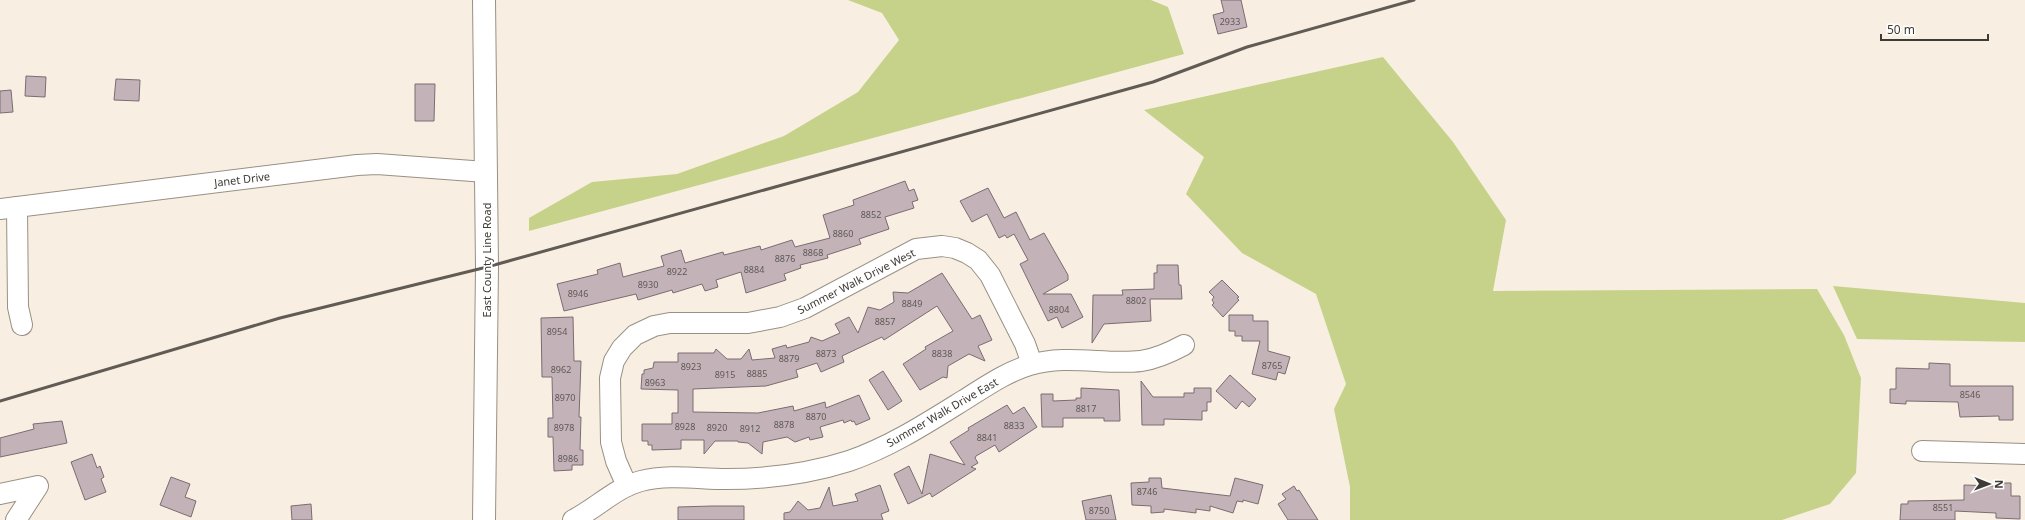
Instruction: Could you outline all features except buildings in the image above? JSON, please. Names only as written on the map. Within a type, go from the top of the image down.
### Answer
[{"type":"main road","name":"East County Line Road","points":[[484,0],[486,172],[484,520]]},
{"type":"street","name":"Janet Drive","points":[[9,208],[357,165],[377,164],[486,172]]},
{"type":"street","points":[[9,208],[18,307],[22,325]]},
{"type":"street","name":"Summer Walk Drive West","points":[[627,486],[616,461],[610,435],[610,378],[614,361],[622,348],[635,335],[659,324],[670,322],[748,323],[793,313],[916,249],[942,246],[968,253],[978,260],[990,275],[1025,344],[1032,364]]},
{"type":"street","name":"Summer Walk Drive East","points":[[573,520],[627,486],[656,479],[745,479],[779,476],[831,466],[851,460],[894,442],[1004,376],[1032,364],[1056,361],[1140,361],[1163,355],[1184,345]]},
{"type":"street","points":[[1922,451],[2025,454]]},
{"type":"street","points":[[0,494],[38,486],[16,520]]},
{"type":"street","points":[[588,520],[616,498],[627,486]]},
{"type":"green space","points":[[848,0],[1151,0],[1168,7],[1184,54],[529,231],[529,218],[592,182],[677,174],[784,136],[858,92],[899,40],[882,13]]},
{"type":"green space","points":[[1383,57],[1453,142],[1506,220],[1493,291],[1817,289],[1844,335],[1861,378],[1856,473],[1830,504],[1782,520],[1350,520],[1350,487],[1334,409],[1346,384],[1316,294],[1242,253],[1186,194],[1204,157],[1144,110]]},
{"type":"green space","points":[[1833,286],[2025,303],[2025,342],[1857,339]]},
{"type":"railway","points":[[0,401],[280,318],[487,267],[1153,82],[1247,47],[1414,0]]}]
